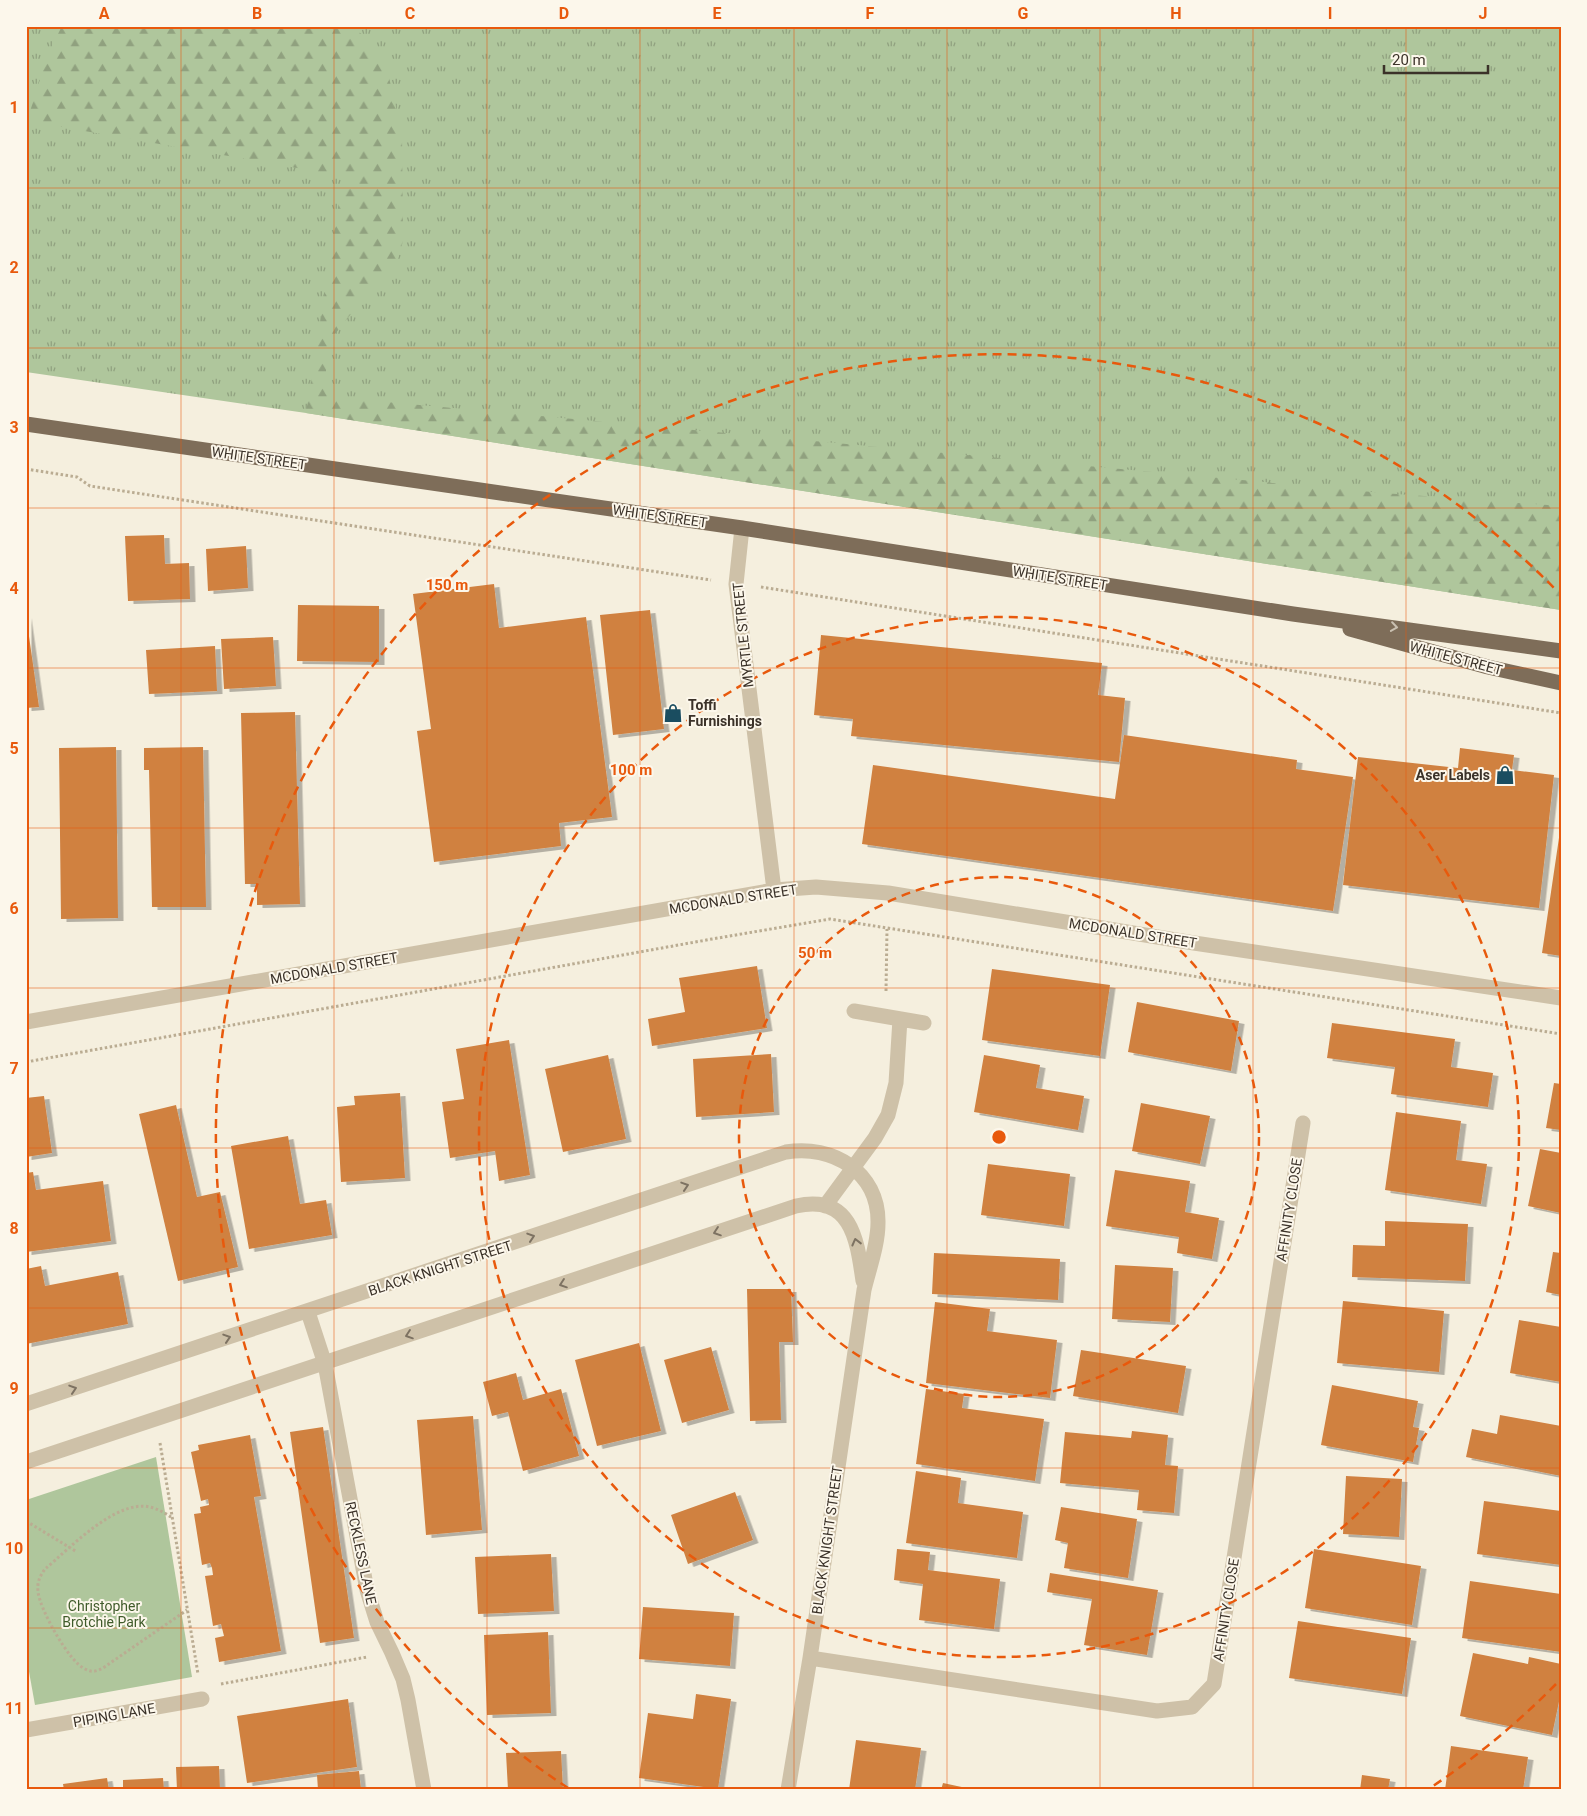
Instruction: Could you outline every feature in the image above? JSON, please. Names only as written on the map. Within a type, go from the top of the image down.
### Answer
[{"type":"main road","name":"WHITE STREET","points":[[26,424],[742,528],[1293,614],[1561,651]]},
{"type":"main road","name":"WHITE STREET","points":[[1293,614],[1488,667],[1561,683]]},
{"type":"street","name":"MYRTLE STREET","points":[[742,528],[736,584],[774,890]]},
{"type":"street","name":"MCDONALD STREET","points":[[26,1022],[774,890],[816,886],[888,894],[1194,943],[1561,998]]},
{"type":"street","points":[[854,1011],[924,1024]]},
{"type":"street","points":[[26,1462],[790,1208],[805,1204],[825,1206],[875,1138],[891,1106],[896,1083],[892,1018]]},
{"type":"street","name":"AFFINITY CLOSE","points":[[810,1658],[1157,1711],[1192,1707],[1204,1695],[1214,1684],[1303,1123]]},
{"type":"street","name":"BLACK KNIGHT STREET","points":[[26,1404],[786,1152],[804,1150],[820,1152],[836,1158],[858,1171],[870,1189],[876,1205],[878,1236],[864,1290],[810,1658],[788,1790]]},
{"type":"street","name":"BLACK KNIGHT STREET","points":[[825,1206],[842,1216],[851,1227],[857,1244],[864,1290]]},
{"type":"street","name":"RECKLESS LANE","points":[[308,1312],[325,1364],[367,1590],[377,1622],[403,1678],[424,1790]]},
{"type":"street","name":"PIPING LANE","points":[[26,1730],[201,1693]]},
{"type":"path","points":[[26,469],[77,477],[90,486],[678,575]]},
{"type":"path","points":[[791,591],[1561,714]]},
{"type":"path","points":[[26,1062],[702,940],[830,920],[1561,1034]]},
{"type":"path","points":[[887,929],[892,1018]]},
{"type":"path","points":[[156,1420],[201,1693],[392,1652]]},
{"type":"path","points":[[171,1517],[150,1507],[132,1507],[112,1516],[45,1569],[40,1576],[38,1590],[41,1605],[65,1650],[75,1662],[85,1669],[96,1671],[186,1610]]},
{"type":"path","points":[[26,1522],[77,1552]]},
{"type":"green space","points":[[26,26],[1561,26],[1561,610],[306,413],[26,372]]},
{"type":"green space","points":[[62,26],[351,26],[368,39],[387,69],[402,133],[403,241],[396,266],[355,309],[335,334],[326,352],[326,375],[332,397],[1383,493],[1561,506],[1561,610],[306,413],[343,176],[27,121],[48,54]]},
{"type":"green space","name":"Christopher Brotchie Park","points":[[156,1457],[192,1677],[35,1705],[26,1655],[26,1500]]},
{"type":"building","points":[[164,535],[165,564],[189,563],[190,599],[128,601],[125,536]]},
{"type":"building","points":[[246,546],[248,588],[208,591],[206,549]]},
{"type":"building","points":[[494,584],[499,628],[586,617],[612,817],[559,823],[561,846],[434,862],[417,731],[431,729],[413,594]]},
{"type":"building","points":[[298,605],[379,606],[379,662],[297,661]]},
{"type":"building","points":[[650,610],[664,729],[613,735],[600,615]]},
{"type":"building","points":[[26,615],[39,707],[26,708]]},
{"type":"building","points":[[821,635],[1102,663],[1098,695],[1125,698],[1119,762],[851,736],[853,719],[814,715]]},
{"type":"building","points":[[273,637],[276,686],[224,689],[221,639]]},
{"type":"building","points":[[215,646],[217,691],[149,694],[146,650]]},
{"type":"building","points":[[295,712],[300,904],[257,905],[257,884],[245,884],[241,713]]},
{"type":"building","points":[[1124,735],[1297,760],[1296,769],[1353,777],[1333,911],[862,844],[873,765],[1115,799]]},
{"type":"building","points":[[116,747],[118,918],[61,919],[59,748]]},
{"type":"building","points":[[203,747],[206,907],[152,907],[149,770],[144,770],[144,748]]},
{"type":"building","points":[[1460,748],[1514,755],[1512,770],[1554,775],[1539,908],[1343,885],[1358,757],[1458,768]]},
{"type":"building","points":[[1561,831],[1561,956],[1542,953]]},
{"type":"building","points":[[757,966],[767,1028],[652,1046],[648,1019],[685,1012],[679,978]]},
{"type":"building","points":[[992,969],[1110,985],[1100,1056],[982,1040]]},
{"type":"building","points":[[1137,1002],[1239,1021],[1231,1071],[1128,1052]]},
{"type":"building","points":[[1332,1023],[1455,1039],[1451,1067],[1493,1073],[1488,1107],[1391,1094],[1395,1067],[1327,1058]]},
{"type":"building","points":[[509,1040],[530,1175],[499,1181],[495,1151],[450,1158],[442,1102],[464,1099],[456,1049]]},
{"type":"building","points":[[771,1054],[774,1112],[696,1117],[693,1059]]},
{"type":"building","points":[[608,1055],[626,1139],[563,1152],[545,1069]]},
{"type":"building","points":[[984,1055],[1040,1065],[1036,1088],[1084,1096],[1078,1130],[974,1112]]},
{"type":"building","points":[[1554,1083],[1561,1084],[1561,1130],[1546,1128]]},
{"type":"building","points":[[400,1093],[405,1178],[341,1182],[337,1107],[355,1105],[354,1096]]},
{"type":"building","points":[[44,1096],[52,1153],[26,1157],[26,1098]]},
{"type":"building","points":[[1141,1103],[1210,1116],[1200,1164],[1132,1151]]},
{"type":"building","points":[[176,1105],[197,1197],[220,1192],[238,1267],[178,1281],[139,1114]]},
{"type":"building","points":[[1396,1112],[1461,1121],[1456,1160],[1487,1164],[1481,1204],[1385,1190]]},
{"type":"building","points":[[288,1136],[300,1204],[326,1200],[332,1235],[249,1249],[231,1146]]},
{"type":"building","points":[[1540,1149],[1561,1153],[1561,1213],[1528,1206]]},
{"type":"building","points":[[988,1164],[1070,1174],[1064,1226],[981,1215]]},
{"type":"building","points":[[1115,1170],[1190,1181],[1185,1212],[1219,1218],[1212,1259],[1177,1253],[1179,1237],[1106,1226]]},
{"type":"building","points":[[33,1172],[36,1190],[103,1181],[111,1241],[26,1252],[26,1173]]},
{"type":"building","points":[[1385,1221],[1468,1224],[1465,1281],[1352,1277],[1353,1245],[1385,1246]]},
{"type":"building","points":[[1553,1252],[1561,1253],[1561,1295],[1546,1292]]},
{"type":"building","points":[[934,1253],[1060,1259],[1058,1300],[932,1294]]},
{"type":"building","points":[[1115,1265],[1173,1268],[1170,1322],[1112,1319]]},
{"type":"building","points":[[41,1266],[45,1286],[118,1272],[128,1324],[26,1344],[26,1269]]},
{"type":"building","points":[[747,1289],[791,1289],[793,1342],[779,1342],[781,1420],[750,1421]]},
{"type":"building","points":[[1343,1301],[1444,1311],[1439,1372],[1337,1363]]},
{"type":"building","points":[[935,1302],[990,1309],[987,1331],[1057,1340],[1050,1398],[926,1383]]},
{"type":"building","points":[[1519,1320],[1561,1327],[1561,1382],[1510,1373]]},
{"type":"building","points":[[639,1343],[661,1431],[597,1446],[575,1360]]},
{"type":"building","points":[[711,1347],[729,1410],[682,1423],[664,1360]]},
{"type":"building","points":[[1081,1350],[1186,1366],[1178,1413],[1073,1396]]},
{"type":"building","points":[[516,1373],[523,1400],[561,1389],[579,1456],[523,1471],[508,1412],[492,1416],[483,1382]]},
{"type":"building","points":[[1332,1385],[1418,1401],[1413,1427],[1419,1428],[1413,1462],[1321,1445]]},
{"type":"building","points":[[926,1389],[964,1394],[962,1408],[1044,1419],[1035,1481],[916,1464]]},
{"type":"building","points":[[1500,1415],[1561,1426],[1561,1476],[1466,1457],[1472,1429],[1497,1434]]},
{"type":"building","points":[[473,1416],[482,1530],[426,1535],[417,1420]]},
{"type":"building","points":[[323,1427],[354,1638],[320,1643],[290,1432]]},
{"type":"building","points":[[1132,1431],[1168,1435],[1165,1465],[1178,1466],[1174,1513],[1137,1510],[1139,1490],[1060,1483],[1065,1432],[1131,1438]]},
{"type":"building","points":[[250,1435],[261,1496],[254,1497],[281,1651],[219,1662],[215,1638],[224,1636],[221,1624],[213,1626],[205,1576],[213,1575],[212,1568],[210,1563],[202,1565],[194,1514],[201,1513],[200,1507],[209,1505],[208,1499],[201,1501],[191,1452],[199,1450],[198,1445]]},
{"type":"building","points":[[916,1471],[961,1478],[958,1503],[1023,1512],[1017,1558],[906,1543]]},
{"type":"building","points":[[1346,1476],[1402,1479],[1399,1537],[1343,1534]]},
{"type":"building","points":[[735,1492],[753,1540],[688,1564],[671,1515]]},
{"type":"building","points":[[1484,1501],[1561,1511],[1561,1565],[1477,1554]]},
{"type":"building","points":[[1061,1507],[1137,1519],[1128,1578],[1064,1568],[1068,1543],[1055,1540]]},
{"type":"building","points":[[897,1549],[930,1552],[928,1570],[1000,1579],[994,1629],[919,1620],[923,1584],[894,1580]]},
{"type":"building","points":[[1314,1549],[1421,1566],[1412,1625],[1305,1608]]},
{"type":"building","points":[[551,1554],[554,1611],[478,1614],[475,1557]]},
{"type":"building","points":[[1050,1573],[1158,1590],[1147,1655],[1084,1645],[1092,1599],[1047,1592]]},
{"type":"building","points":[[1470,1581],[1561,1594],[1561,1652],[1462,1638]]},
{"type":"building","points":[[643,1607],[734,1613],[730,1666],[639,1659]]},
{"type":"building","points":[[1298,1621],[1411,1638],[1402,1694],[1289,1678]]},
{"type":"building","points":[[548,1632],[551,1713],[487,1715],[484,1635]]},
{"type":"building","points":[[1473,1653],[1528,1664],[1529,1657],[1561,1664],[1561,1692],[1552,1735],[1460,1716]]},
{"type":"building","points":[[696,1694],[731,1699],[718,1789],[639,1778],[648,1713],[693,1719]]},
{"type":"building","points":[[348,1699],[357,1767],[247,1783],[237,1716]]},
{"type":"building","points":[[856,1740],[921,1748],[915,1790],[849,1790]]},
{"type":"building","points":[[1451,1746],[1528,1757],[1523,1790],[1445,1790]]},
{"type":"building","points":[[561,1751],[563,1790],[508,1790],[506,1753]]},
{"type":"building","points":[[219,1766],[220,1790],[177,1790],[176,1767]]},
{"type":"building","points":[[359,1771],[361,1790],[318,1790],[317,1775]]},
{"type":"building","points":[[1362,1775],[1390,1779],[1388,1790],[1360,1790]]},
{"type":"building","points":[[107,1778],[109,1790],[64,1790],[63,1784]]},
{"type":"building","points":[[163,1778],[164,1790],[123,1790],[123,1780]]},
{"type":"building","points":[[943,1783],[971,1789],[971,1790],[941,1790]]},
{"type":"place","name":"Toffi Furnishings","points":[[673,713]]},
{"type":"place","name":"Aser Labels","points":[[1505,775]]}]
